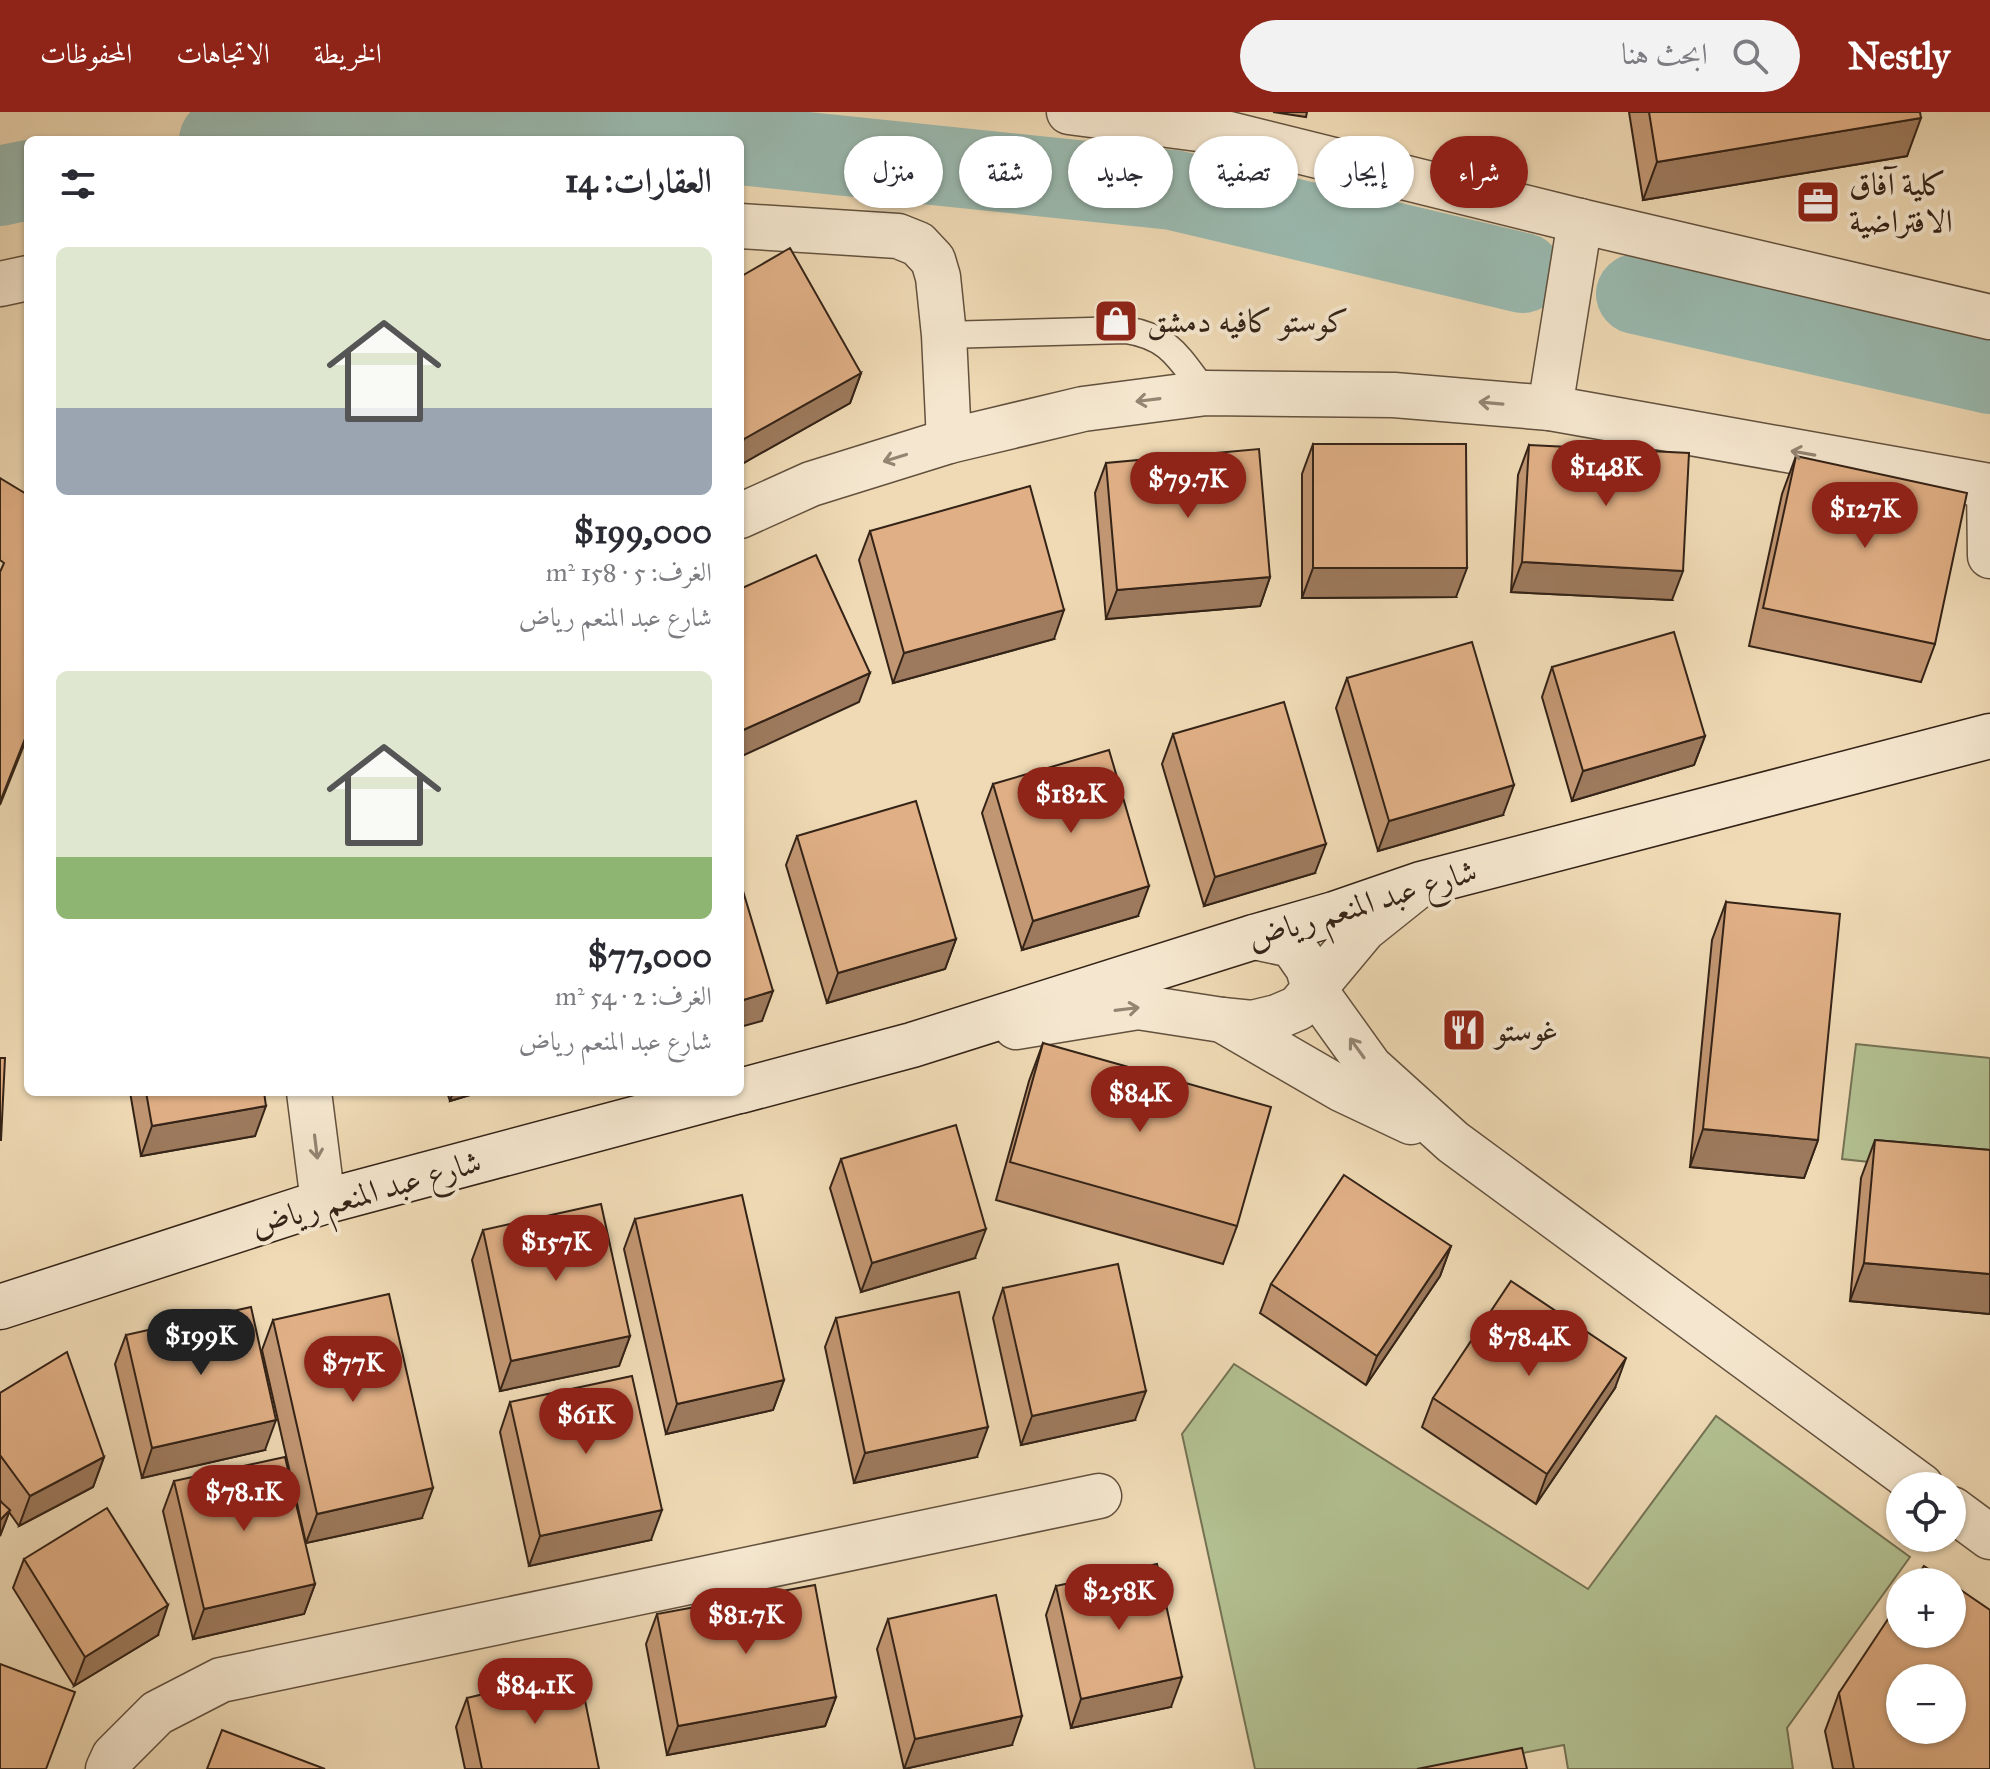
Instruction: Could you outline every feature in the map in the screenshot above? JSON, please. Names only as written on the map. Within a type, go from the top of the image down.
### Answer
[{"type":"street","points":[[1069,112],[1221,132],[1580,221],[1990,317]]},
{"type":"street","points":[[1550,408],[1580,221]]},
{"type":"street","points":[[744,226],[898,236],[918,244],[933,260],[938,277],[949,441]]},
{"type":"street","points":[[0,284],[24,279]]},
{"type":"street","points":[[744,514],[811,484],[949,441],[1083,409],[1206,393],[1394,395],[1550,408],[1989,486],[1990,556]]},
{"type":"street","name":"شارع عبد المنعم رياض","points":[[744,1089],[912,1045],[1421,884],[1990,736]]},
{"type":"street","points":[[912,1045],[1138,1007],[1252,1023],[1277,1017],[1298,1008],[1364,929],[1421,884]]},
{"type":"street","points":[[1254,937],[1292,945],[1308,968],[1314,989],[1370,1067],[1453,1142],[1902,1472]]},
{"type":"street","points":[[1222,1020],[1341,1089],[1453,1142]]},
{"type":"street","points":[[310,1096],[323,1202]]},
{"type":"street","name":"شارع عبد المنعم رياض","points":[[0,1307],[323,1202],[719,1096]]},
{"type":"street","points":[[108,1769],[114,1756],[157,1713],[221,1680],[1099,1496]]},
{"type":"street","points":[[1966,1519],[1990,1537]]},
{"type":"lane","points":[[944,335],[1126,330],[1142,333],[1169,347],[1206,393]]},
{"type":"green space","points":[[1856,1044],[1990,1058],[1990,1175],[1842,1159]]},
{"type":"green space","points":[[1234,1364],[1588,1589],[1716,1416],[1886,1540],[1886,1552],[1903,1552],[1910,1557],[1902,1568],[1886,1568],[1886,1590],[1787,1728],[1793,1769],[1568,1769],[1564,1745],[1441,1769],[1255,1769],[1182,1434]]},
{"type":"building","points":[[1649,112],[1920,112],[1921,118],[1657,162]]},
{"type":"building","points":[[790,248],[861,373],[744,439],[744,275]]},
{"type":"building","points":[[1313,444],[1466,444],[1467,568],[1313,568]]},
{"type":"building","points":[[1529,445],[1689,453],[1683,571],[1522,562]]},
{"type":"building","points":[[1259,449],[1270,577],[1117,590],[1106,463]]},
{"type":"building","points":[[1796,456],[1967,493],[1935,644],[1763,608]]},
{"type":"building","points":[[0,478],[24,493],[24,741],[0,802],[0,572],[4,563],[0,560]]},
{"type":"building","points":[[1030,486],[1064,610],[904,653],[870,531]]},
{"type":"building","points":[[816,555],[870,673],[744,730],[744,587]]},
{"type":"building","points":[[1674,632],[1705,736],[1583,771],[1552,667]]},
{"type":"building","points":[[1472,642],[1514,785],[1389,821],[1347,678]]},
{"type":"building","points":[[1284,702],[1326,844],[1215,877],[1173,734]]},
{"type":"building","points":[[1109,750],[1149,886],[1033,921],[993,784]]},
{"type":"building","points":[[916,801],[956,939],[838,973],[797,836]]},
{"type":"building","points":[[744,894],[773,991],[744,1000]]},
{"type":"building","points":[[1726,902],[1840,914],[1818,1140],[1703,1129]]},
{"type":"building","points":[[1043,1043],[1271,1107],[1237,1226],[1010,1162]]},
{"type":"building","points":[[0,1058],[5,1058],[1,1140],[0,1140]]},
{"type":"building","points":[[147,1096],[265,1096],[266,1106],[152,1126]]},
{"type":"building","points":[[956,1125],[986,1229],[872,1263],[841,1159]]},
{"type":"building","points":[[1875,1140],[1990,1150],[1990,1274],[1864,1263]]},
{"type":"building","points":[[1344,1175],[1451,1246],[1377,1356],[1271,1284]]},
{"type":"building","points":[[742,1195],[784,1380],[677,1404],[635,1219]]},
{"type":"building","points":[[601,1204],[630,1336],[511,1361],[483,1230]]},
{"type":"building","points":[[1118,1264],[1146,1391],[1032,1416],[1003,1288]]},
{"type":"building","points":[[1511,1281],[1626,1358],[1547,1474],[1433,1398]]},
{"type":"building","points":[[959,1292],[988,1427],[865,1453],[836,1318]]},
{"type":"building","points":[[389,1294],[433,1488],[317,1514],[273,1320]]},
{"type":"building","points":[[251,1307],[276,1420],[152,1448],[126,1335]]},
{"type":"building","points":[[67,1352],[104,1457],[30,1496],[0,1455],[0,1393]]},
{"type":"building","points":[[632,1376],[662,1510],[540,1536],[510,1402]]},
{"type":"building","points":[[285,1457],[315,1584],[204,1609],[174,1481]]},
{"type":"building","points":[[0,1501],[10,1510],[0,1520]]},
{"type":"building","points":[[107,1508],[168,1605],[85,1657],[24,1559]]},
{"type":"building","points":[[1157,1564],[1182,1677],[1081,1699],[1056,1586]]},
{"type":"building","points":[[815,1585],[836,1697],[678,1726],[657,1614]]},
{"type":"building","points":[[1966,1594],[1990,1610],[1990,1769],[1854,1769],[1839,1693],[1886,1622],[1886,1648],[1966,1648]]},
{"type":"building","points":[[996,1595],[1022,1716],[915,1739],[888,1619]]},
{"type":"building","points":[[0,1664],[75,1692],[46,1769],[0,1769]]},
{"type":"building","points":[[579,1671],[599,1769],[482,1769],[467,1698]]},
{"type":"building","points":[[222,1730],[325,1769],[207,1769]]},
{"type":"building","points":[[1522,1748],[1527,1769],[1417,1769]]},
{"type":"waterway","points":[[238,136],[301,123],[538,124],[656,136]]},
{"type":"waterway","points":[[744,145],[1173,190],[1523,273]]},
{"type":"waterway","points":[[0,186],[24,181]]},
{"type":"waterway","points":[[1636,294],[1990,374]]},
{"type":"place","name":"كلية آفاق الافتراضية","points":[[1818,202]]},
{"type":"place","name":"كوستو كافيه دمشق","points":[[1116,321]]},
{"type":"place","name":"غوستو","points":[[1464,1030]]}]
